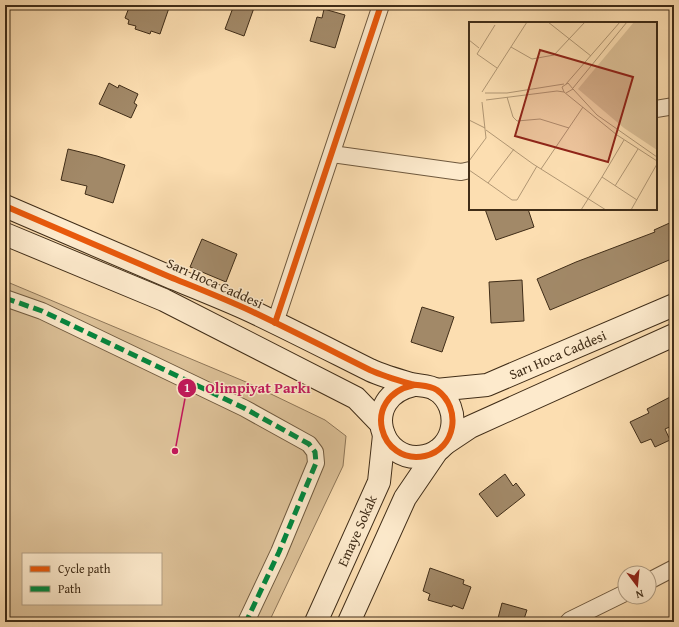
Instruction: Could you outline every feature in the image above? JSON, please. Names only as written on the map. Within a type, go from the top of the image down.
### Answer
[{"type":"street","points":[[275,323],[381,5]]},
{"type":"street","points":[[657,110],[674,106]]},
{"type":"street","points":[[332,154],[462,172],[469,170]]},
{"type":"street","name":"Sarı Hoca Caddesi","points":[[5,206],[251,311],[386,378],[414,385]]},
{"type":"street","points":[[5,234],[164,300],[356,398],[382,430],[391,446],[401,453],[413,457],[425,456],[442,447]]},
{"type":"street","points":[[5,298],[42,311],[244,408],[309,444],[315,452],[316,463],[279,552],[246,622]]},
{"type":"street","name":"Sarı Hoca Caddesi","points":[[436,390],[486,385],[674,305]]},
{"type":"street","name":"Sarı Hoca Caddesi","points":[[442,447],[470,427],[674,335]]},
{"type":"street","points":[[349,622],[405,498],[452,432],[454,420],[452,408],[445,398],[436,390],[426,385],[403,387],[393,393],[386,402],[382,413],[382,430]]},
{"type":"street","name":"Emaye Sokak","points":[[316,622],[379,482],[382,430]]},
{"type":"street","points":[[657,577],[674,568]]},
{"type":"street","points":[[568,622],[617,596]]},
{"type":"shaded area","points":[[5,281],[246,382],[325,420],[346,436],[343,466],[269,622],[5,622]]},
{"type":"building","points":[[130,5],[170,5],[160,34],[151,31],[150,34],[135,29],[136,26],[128,24],[129,20],[125,18]]},
{"type":"building","points":[[234,5],[255,5],[244,36],[225,29]]},
{"type":"building","points":[[324,9],[345,15],[335,48],[310,41],[317,17],[322,18]]},
{"type":"building","points":[[109,83],[118,88],[119,85],[138,94],[134,103],[137,105],[131,118],[99,104]]},
{"type":"building","points":[[68,149],[125,165],[113,203],[85,194],[87,186],[61,180]]},
{"type":"building","points":[[485,210],[528,210],[534,227],[496,240]]},
{"type":"building","points":[[674,221],[674,258],[550,310],[537,279],[576,262],[655,232],[654,230]]},
{"type":"building","points":[[202,239],[237,254],[226,282],[190,267]]},
{"type":"building","points":[[522,280],[524,321],[491,323],[489,282]]},
{"type":"building","points":[[422,307],[454,317],[442,352],[411,342]]},
{"type":"building","points":[[674,395],[674,425],[665,429],[670,440],[655,447],[651,439],[641,443],[630,422],[649,413],[647,409]]},
{"type":"building","points":[[505,474],[513,486],[516,483],[525,495],[497,517],[479,494]]},
{"type":"building","points":[[430,568],[464,580],[463,584],[471,587],[463,609],[453,605],[452,607],[428,600],[430,594],[423,591]]},
{"type":"building","points":[[502,603],[527,610],[523,622],[497,622]]},
{"type":"marked path","points":[[5,298],[42,311],[244,408],[309,444],[315,452],[316,463],[279,552],[246,622]]},
{"type":"cycle path","points":[[275,323],[381,5]]},
{"type":"cycle path","points":[[5,206],[241,307],[281,325],[375,372],[414,385],[434,388],[445,398],[450,407],[452,427],[449,437],[443,445],[435,452],[425,456],[409,456],[397,451],[387,441],[382,429],[381,415],[386,403],[397,392],[414,385]]},
{"type":"place","name":"Olimpiyat Parkı","points":[[175,451]]}]
